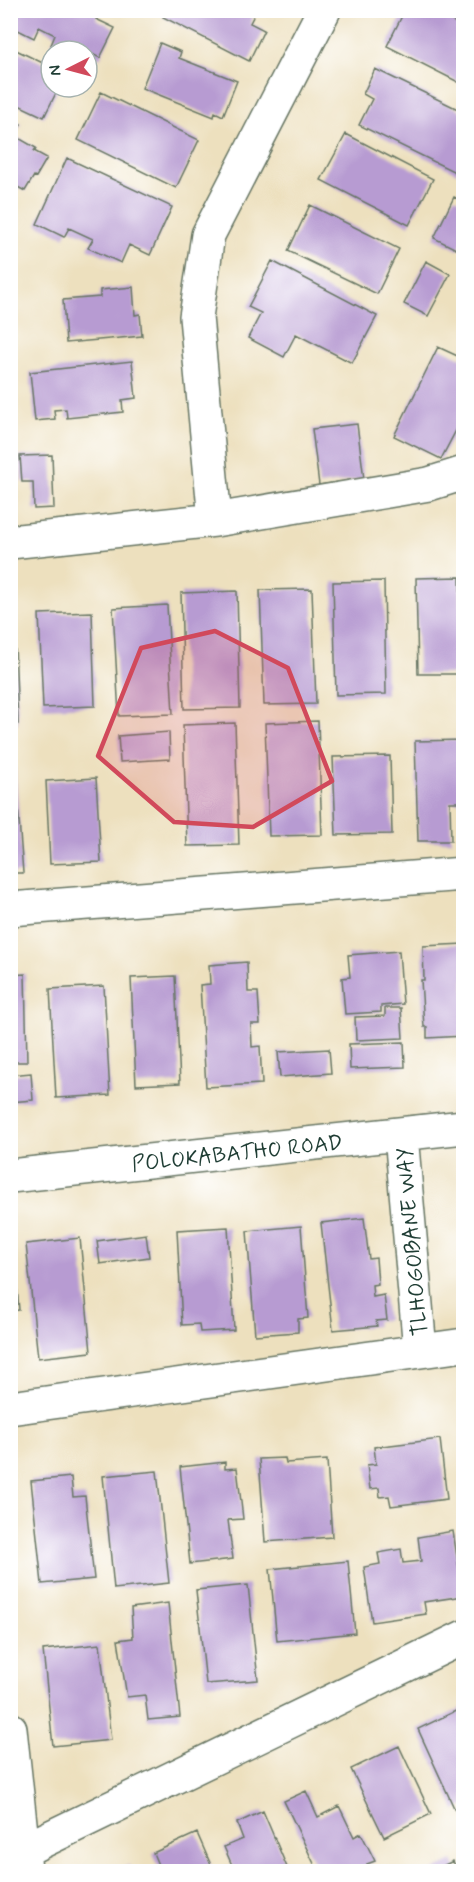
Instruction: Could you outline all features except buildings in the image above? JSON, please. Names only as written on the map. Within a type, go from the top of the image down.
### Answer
[{"type":"street","points":[[215,520],[196,317],[208,235],[324,10]]},
{"type":"street","points":[[10,542],[215,520],[429,484],[464,473]]},
{"type":"street","points":[[10,909],[464,874]]},
{"type":"street","name":"POLOKABATHO ROAD","points":[[10,1176],[464,1127]]},
{"type":"street","name":"TLHOGOBANE WAY","points":[[401,1135],[420,1350]]},
{"type":"street","points":[[10,1408],[464,1345]]},
{"type":"street","points":[[10,1729],[25,1861],[464,1636]]},
{"type":"highlighted area","points":[[215,631],[288,668],[332,781],[253,827],[174,822],[98,756],[141,648]]}]
